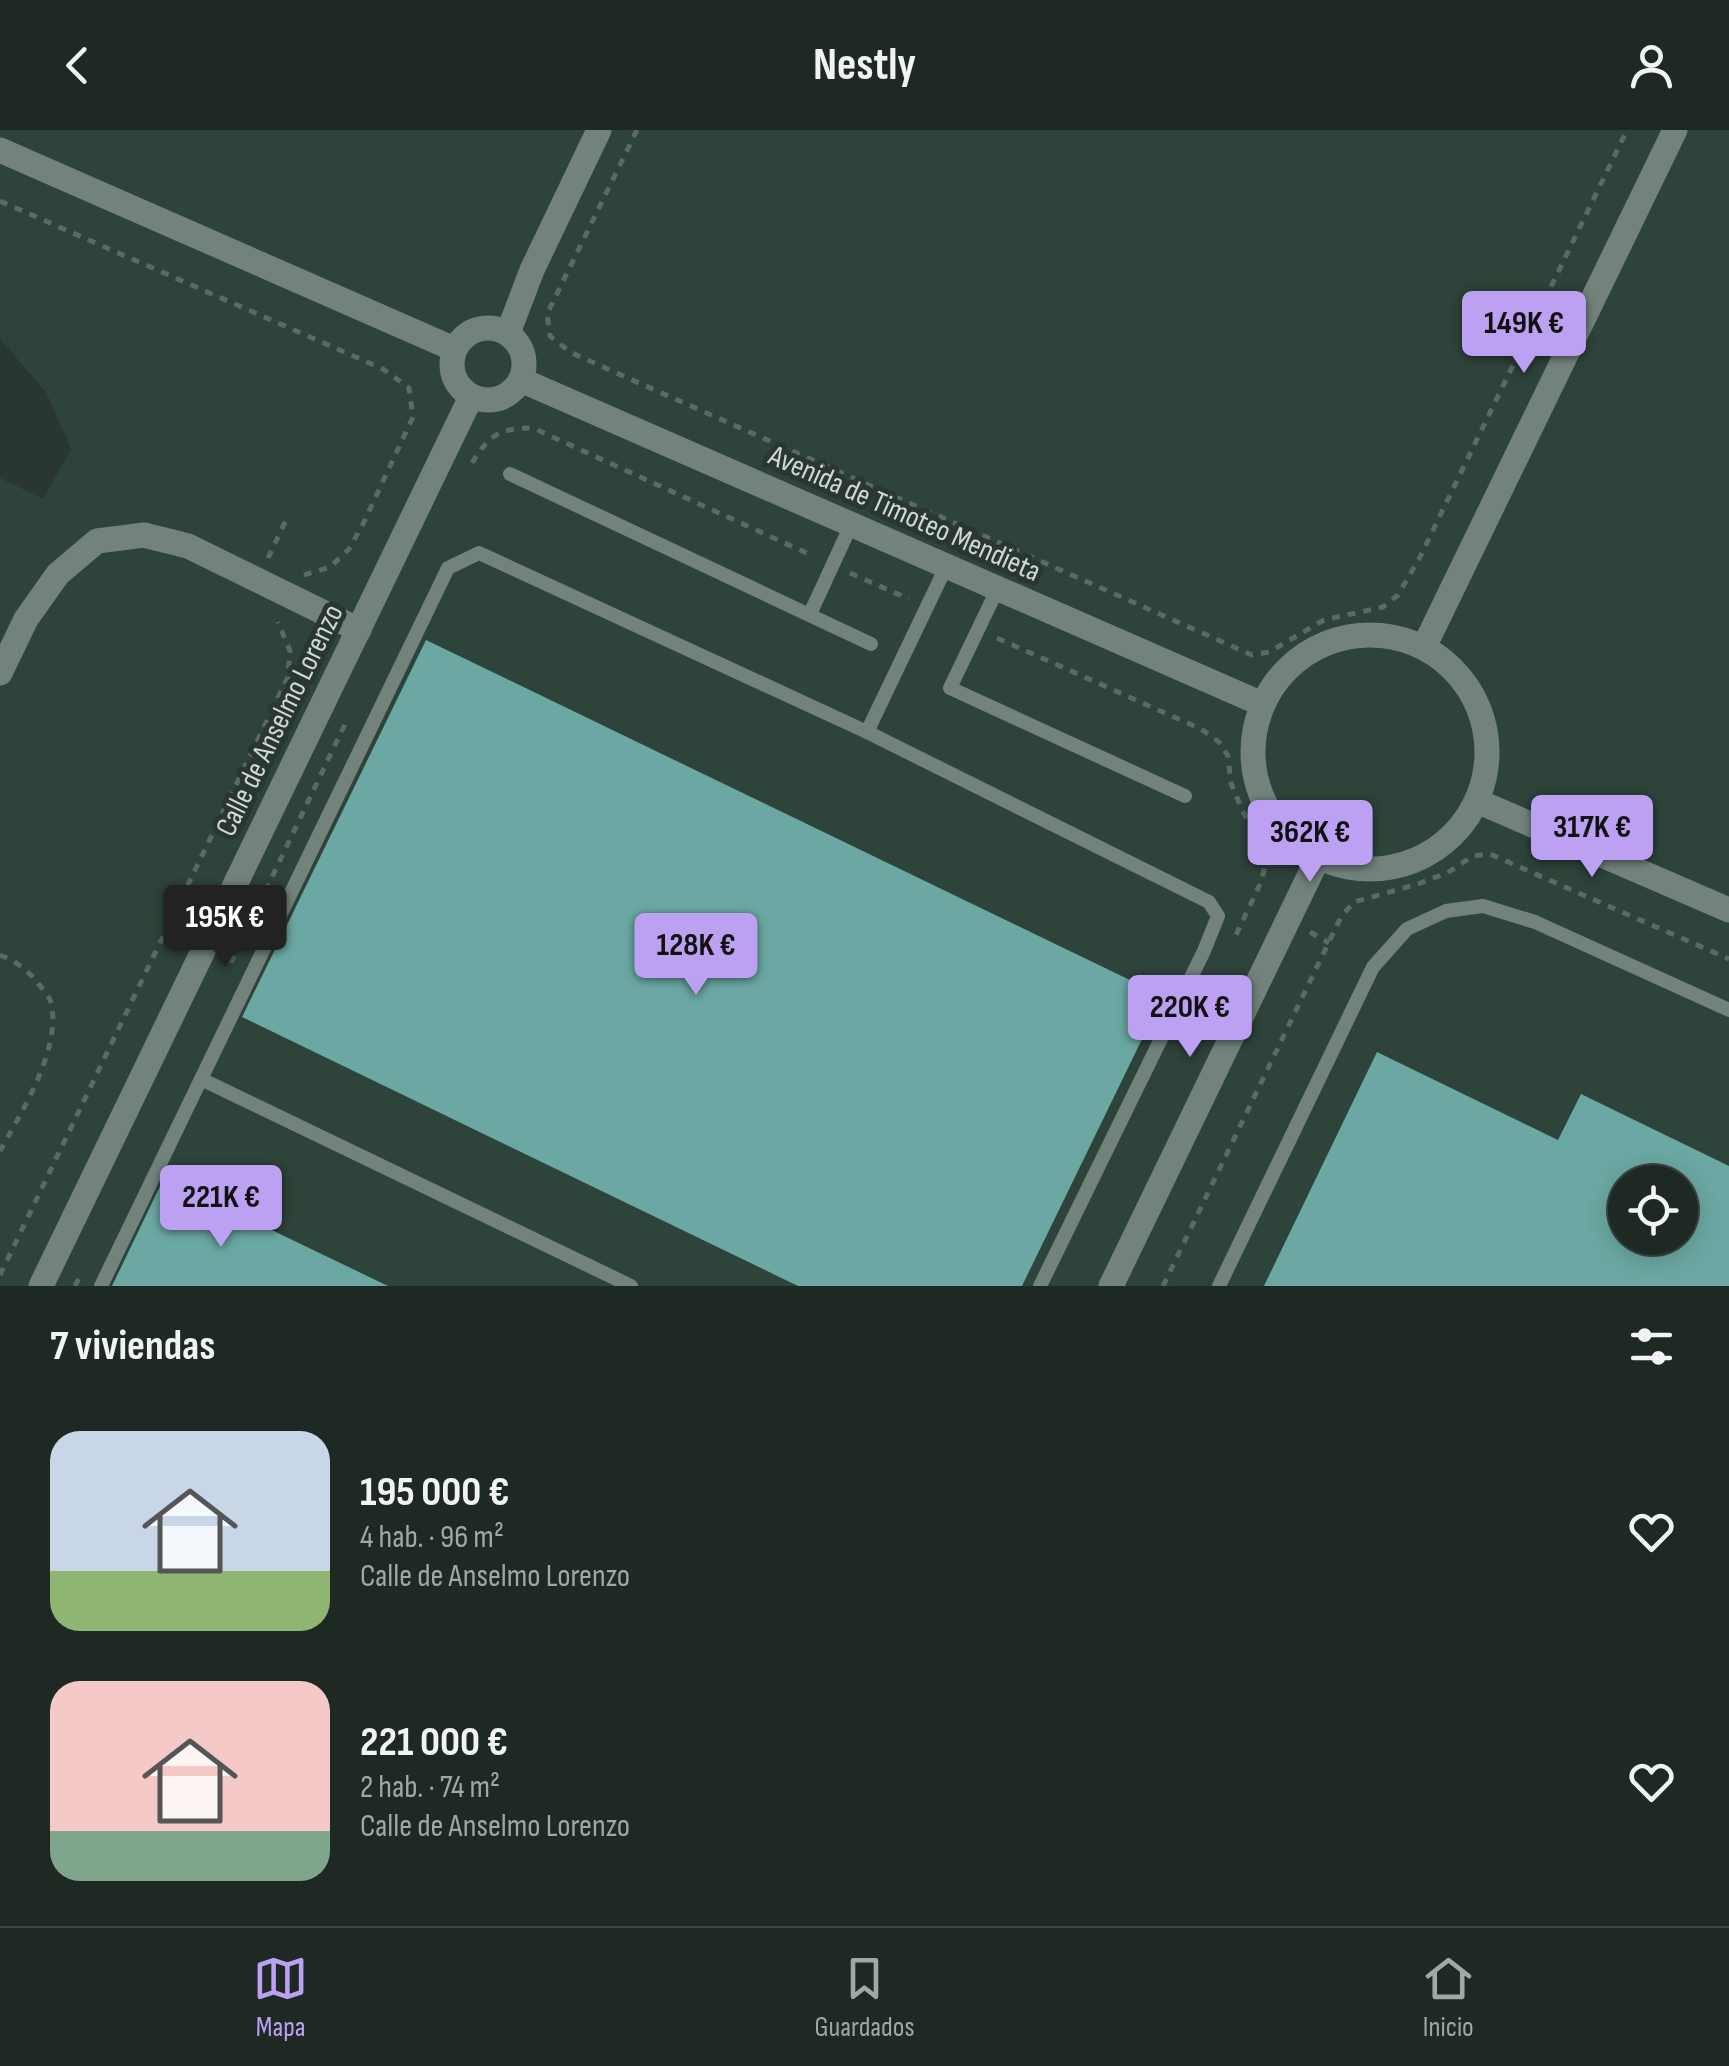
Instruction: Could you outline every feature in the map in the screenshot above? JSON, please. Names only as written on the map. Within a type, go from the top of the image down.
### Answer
[{"type":"street","points":[[508,333],[532,270],[599,130]]},
{"type":"street","points":[[1424,647],[1675,130]]},
{"type":"street","points":[[0,150],[454,349]]},
{"type":"street","points":[[488,327],[508,333],[523,354],[522,380],[500,399],[470,397],[457,385],[451,368],[454,349],[468,333],[488,327]]},
{"type":"street","name":"Avenida de Timoteo Mendieta","points":[[522,380],[1262,704]]},
{"type":"street","name":"Calle de Anselmo Lorenzo","points":[[41,1286],[470,397]]},
{"type":"street","points":[[0,673],[26,619],[58,574],[97,542],[144,535],[188,546],[359,630]]},
{"type":"street","points":[[1362,634],[1394,636],[1424,647],[1448,664],[1468,686],[1481,713],[1488,742],[1486,772],[1477,801],[1464,824],[1445,843],[1422,858],[1397,867],[1343,867],[1318,858],[1293,842],[1273,819],[1259,792],[1252,764],[1254,733],[1262,704],[1279,677],[1302,655],[1331,641],[1362,634]]},
{"type":"street","points":[[1477,801],[1729,910]]},
{"type":"street","points":[[1111,1286],[1318,858]]},
{"type":"lane","points":[[510,474],[870,644]]},
{"type":"lane","points":[[810,614],[851,525]]},
{"type":"lane","points":[[101,1286],[448,568],[479,553],[867,732],[1208,902],[1218,916],[1195,969],[1040,1286]]},
{"type":"lane","points":[[867,732],[946,567]]},
{"type":"lane","points":[[997,590],[950,688],[1184,796]]},
{"type":"lane","points":[[1218,1286],[1373,968],[1407,929],[1446,911],[1483,906],[1535,922],[1729,1010]]},
{"type":"lane","points":[[201,1079],[631,1286]]},
{"type":"path","points":[[637,130],[548,314],[550,336],[570,352],[603,368],[1252,655],[1269,652],[1324,620],[1382,606],[1398,595],[1627,130]]},
{"type":"path","points":[[0,201],[383,368],[409,388],[413,417],[349,549],[330,567],[305,575],[292,570]]},
{"type":"path","points":[[468,470],[491,436],[512,428],[533,428],[927,607]]},
{"type":"path","points":[[268,558],[280,564]]},
{"type":"path","points":[[0,1276],[288,677],[290,651],[280,625],[273,618]]},
{"type":"path","points":[[978,629],[1201,729],[1220,742],[1228,756],[1242,810],[1267,854],[1262,880],[1235,937]]},
{"type":"path","points":[[229,967],[348,718]]},
{"type":"path","points":[[1163,1286],[1342,917],[1354,902],[1418,884],[1473,856],[1490,854],[1729,959]]},
{"type":"path","points":[[0,955],[32,975],[51,1000],[52,1040],[32,1094],[0,1151]]},
{"type":"path","points":[[75,1286],[84,1268]]},
{"type":"shaded area","points":[[0,130],[1729,130],[1729,1286],[0,1286],[0,478],[43,499],[71,449],[46,392],[0,339]]},
{"type":"building","points":[[426,640],[1163,996],[1022,1286],[798,1286],[242,1017]]},
{"type":"building","points":[[1377,1052],[1558,1140],[1581,1094],[1729,1166],[1729,1286],[1264,1286]]},
{"type":"building","points":[[164,1178],[388,1286],[112,1286]]}]
